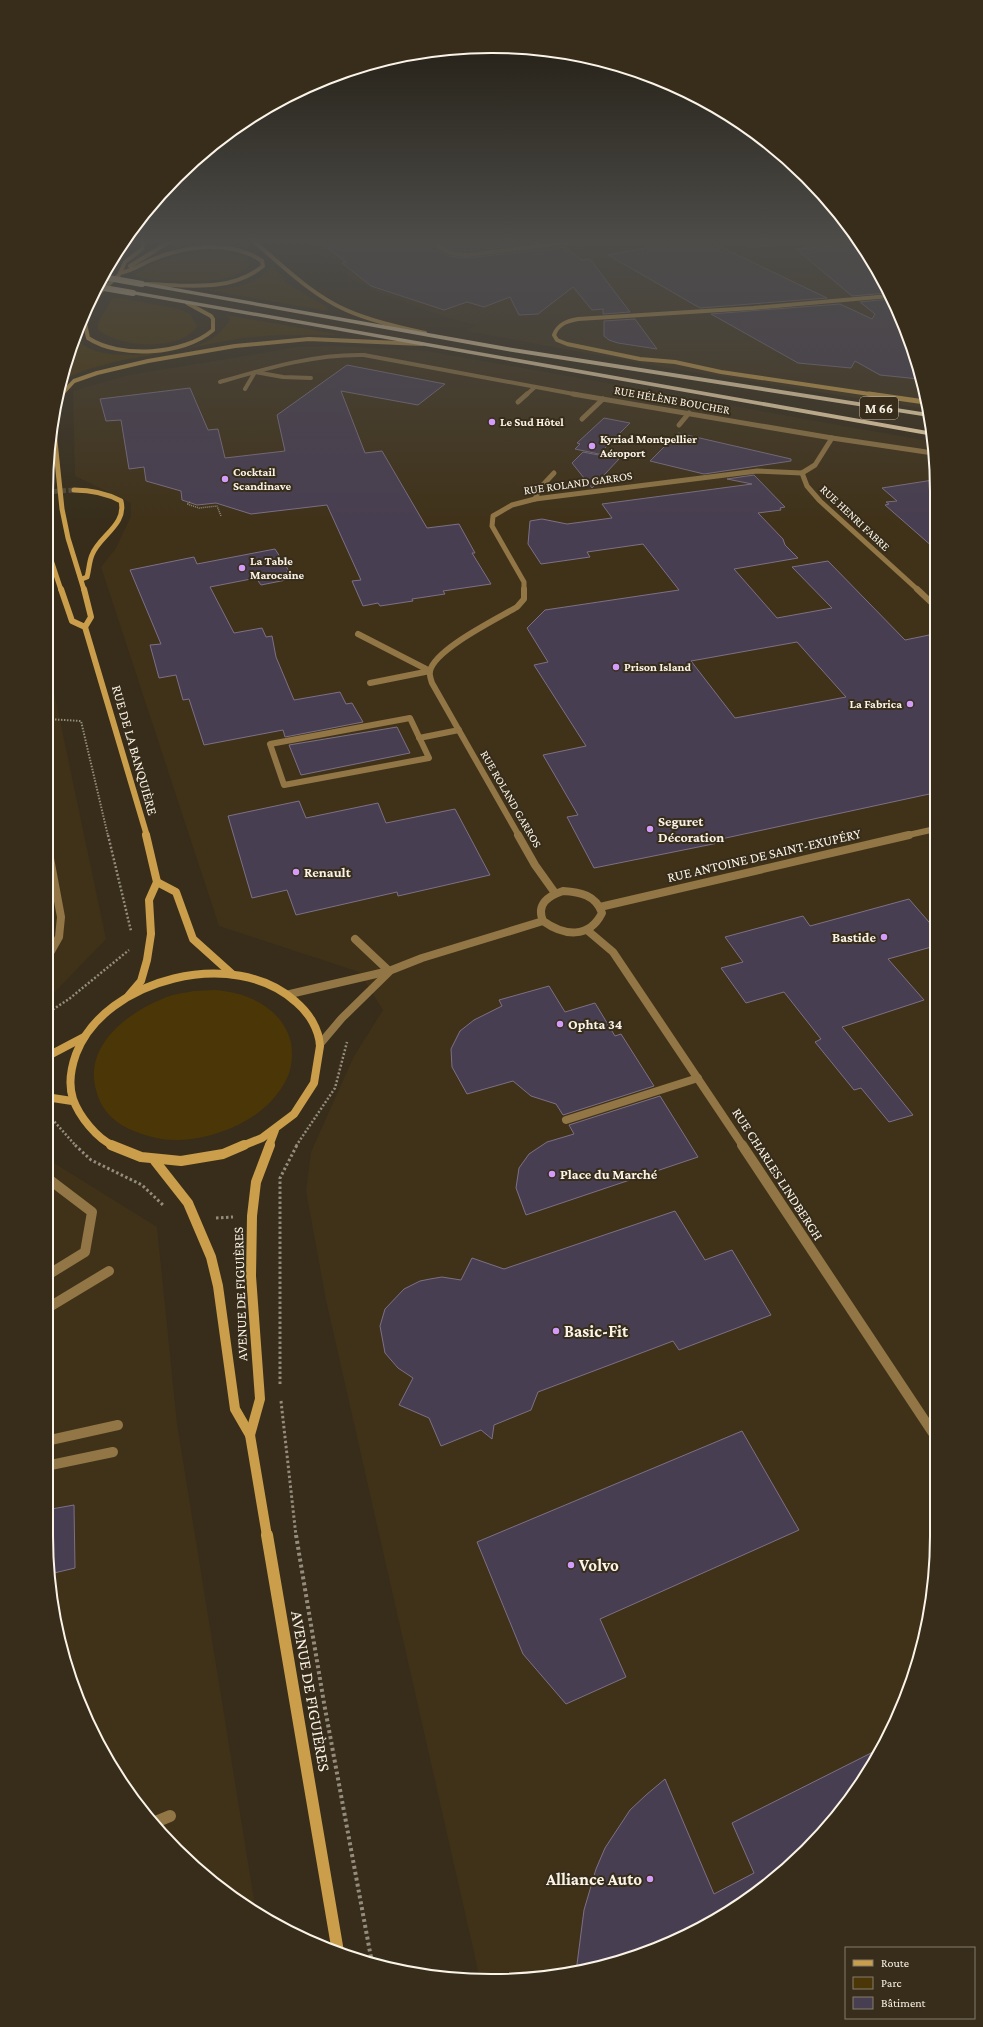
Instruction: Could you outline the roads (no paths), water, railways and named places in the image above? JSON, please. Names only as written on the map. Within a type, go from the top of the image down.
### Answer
[{"type":"highway","name":"M 66","points":[[368,334],[926,433]]},
{"type":"highway","name":"M 66","points":[[422,334],[648,372],[923,414]]},
{"type":"main road","name":"M 66","points":[[86,334],[88,339],[98,345],[135,351],[174,348],[201,339],[208,334]]},
{"type":"main road","name":"M 66","points":[[426,334],[436,336]]},
{"type":"main road","points":[[555,334],[557,340],[567,344],[640,359],[670,361],[721,372],[921,401]]},
{"type":"main road","name":"M 66","points":[[65,391],[74,381],[97,373],[148,361],[235,346],[309,339],[358,340],[435,345]]},
{"type":"main road","points":[[53,567],[72,621],[85,627],[92,617],[68,536],[55,456]]},
{"type":"main road","points":[[74,490],[91,491],[110,495],[121,501],[123,509],[117,523],[92,554],[87,576],[82,580]]},
{"type":"main road","name":"RUE DE LA BANQUIÈRE","points":[[85,627],[150,847],[157,882]]},
{"type":"main road","points":[[127,997],[152,985],[178,977],[205,974],[232,974],[263,981],[290,994],[310,1016],[320,1044],[320,1066],[312,1089],[297,1110],[275,1130],[239,1150],[197,1160],[155,1161],[116,1149],[88,1129],[72,1101],[70,1079],[74,1058],[85,1036],[106,1013],[127,997],[141,981],[147,960],[151,934],[149,900],[157,882],[176,892],[193,938],[232,974]]},
{"type":"main road","points":[[53,1053],[85,1036]]},
{"type":"main road","points":[[53,1098],[72,1101]]},
{"type":"main road","name":"AVENUE DE FIGUIÈRES","points":[[250,1435],[260,1399],[251,1276],[252,1216],[256,1182],[275,1130]]},
{"type":"main road","name":"AVENUE DE FIGUIÈRES","points":[[155,1161],[188,1203],[211,1257],[218,1286],[235,1409],[250,1435],[337,1946]]},
{"type":"street","name":"RUE HÉLÈNE BOUCHER","points":[[220,382],[287,362],[356,355],[832,438],[928,452]]},
{"type":"street","points":[[245,389],[255,372],[283,377],[311,378]]},
{"type":"street","points":[[518,402],[535,387]]},
{"type":"street","points":[[582,419],[603,399]]},
{"type":"street","points":[[679,425],[689,413]]},
{"type":"street","name":"RUE HENRI FABRE","points":[[832,438],[815,465],[802,473],[807,486],[820,501],[930,601]]},
{"type":"street","name":"RUE ROLAND GARROS","points":[[555,893],[536,865],[432,683],[430,671],[438,656],[459,641],[517,607],[524,599],[524,582],[492,526],[493,516],[503,508],[534,499],[757,471],[802,473]]},
{"type":"street","points":[[534,499],[540,488],[554,473]]},
{"type":"street","points":[[358,634],[430,671]]},
{"type":"street","points":[[370,683],[430,671]]},
{"type":"street","points":[[410,718],[419,738],[429,758],[284,785],[270,744],[410,718]]},
{"type":"street","points":[[419,738],[459,730]]},
{"type":"street","name":"RUE ANTOINE DE SAINT-EXUPÉRY","points":[[600,907],[930,830]]},
{"type":"street","points":[[53,874],[61,917],[59,937],[53,948]]},
{"type":"street","points":[[563,891],[582,893],[590,896],[600,907],[602,913],[600,920],[587,930],[578,933],[558,931],[543,921],[540,909],[547,897],[563,891]]},
{"type":"street","points":[[290,994],[390,971],[422,958],[543,921]]},
{"type":"street","name":"RUE CHARLES LINDBERGH","points":[[587,930],[613,952],[930,1428]]},
{"type":"street","points":[[355,939],[390,971]]},
{"type":"street","points":[[320,1044],[342,1018],[390,971]]},
{"type":"street","points":[[566,1120],[698,1078]]},
{"type":"street","points":[[53,1182],[92,1212],[85,1252],[53,1272]]},
{"type":"street","points":[[53,1305],[108,1271]]},
{"type":"street","points":[[53,1439],[118,1425]]},
{"type":"street","points":[[53,1465],[113,1452]]},
{"type":"street","points":[[159,1821],[170,1816]]},
{"type":"tunnel","points":[[53,491],[74,490]]},
{"type":"place","name":"Le Sud Hôtel","points":[[492,422]]},
{"type":"place","name":"Kyriad Montpellier Aéroport","points":[[592,446]]},
{"type":"place","name":"Cocktail Scandinave","points":[[225,479]]},
{"type":"place","name":"La Table Marocaine","points":[[242,568]]},
{"type":"place","name":"Prison Island","points":[[616,667]]},
{"type":"place","name":"La Fabrica","points":[[910,704]]},
{"type":"place","name":"Seguret Décoration","points":[[650,829]]},
{"type":"place","name":"Renault","points":[[296,872]]},
{"type":"place","name":"Bastide","points":[[884,937]]},
{"type":"place","name":"Ophta 34","points":[[560,1024]]},
{"type":"place","name":"Place du Marché","points":[[552,1174]]},
{"type":"place","name":"Basic-Fit","points":[[556,1331]]},
{"type":"place","name":"Volvo","points":[[571,1565]]},
{"type":"place","name":"Alliance Auto","points":[[650,1879]]}]
